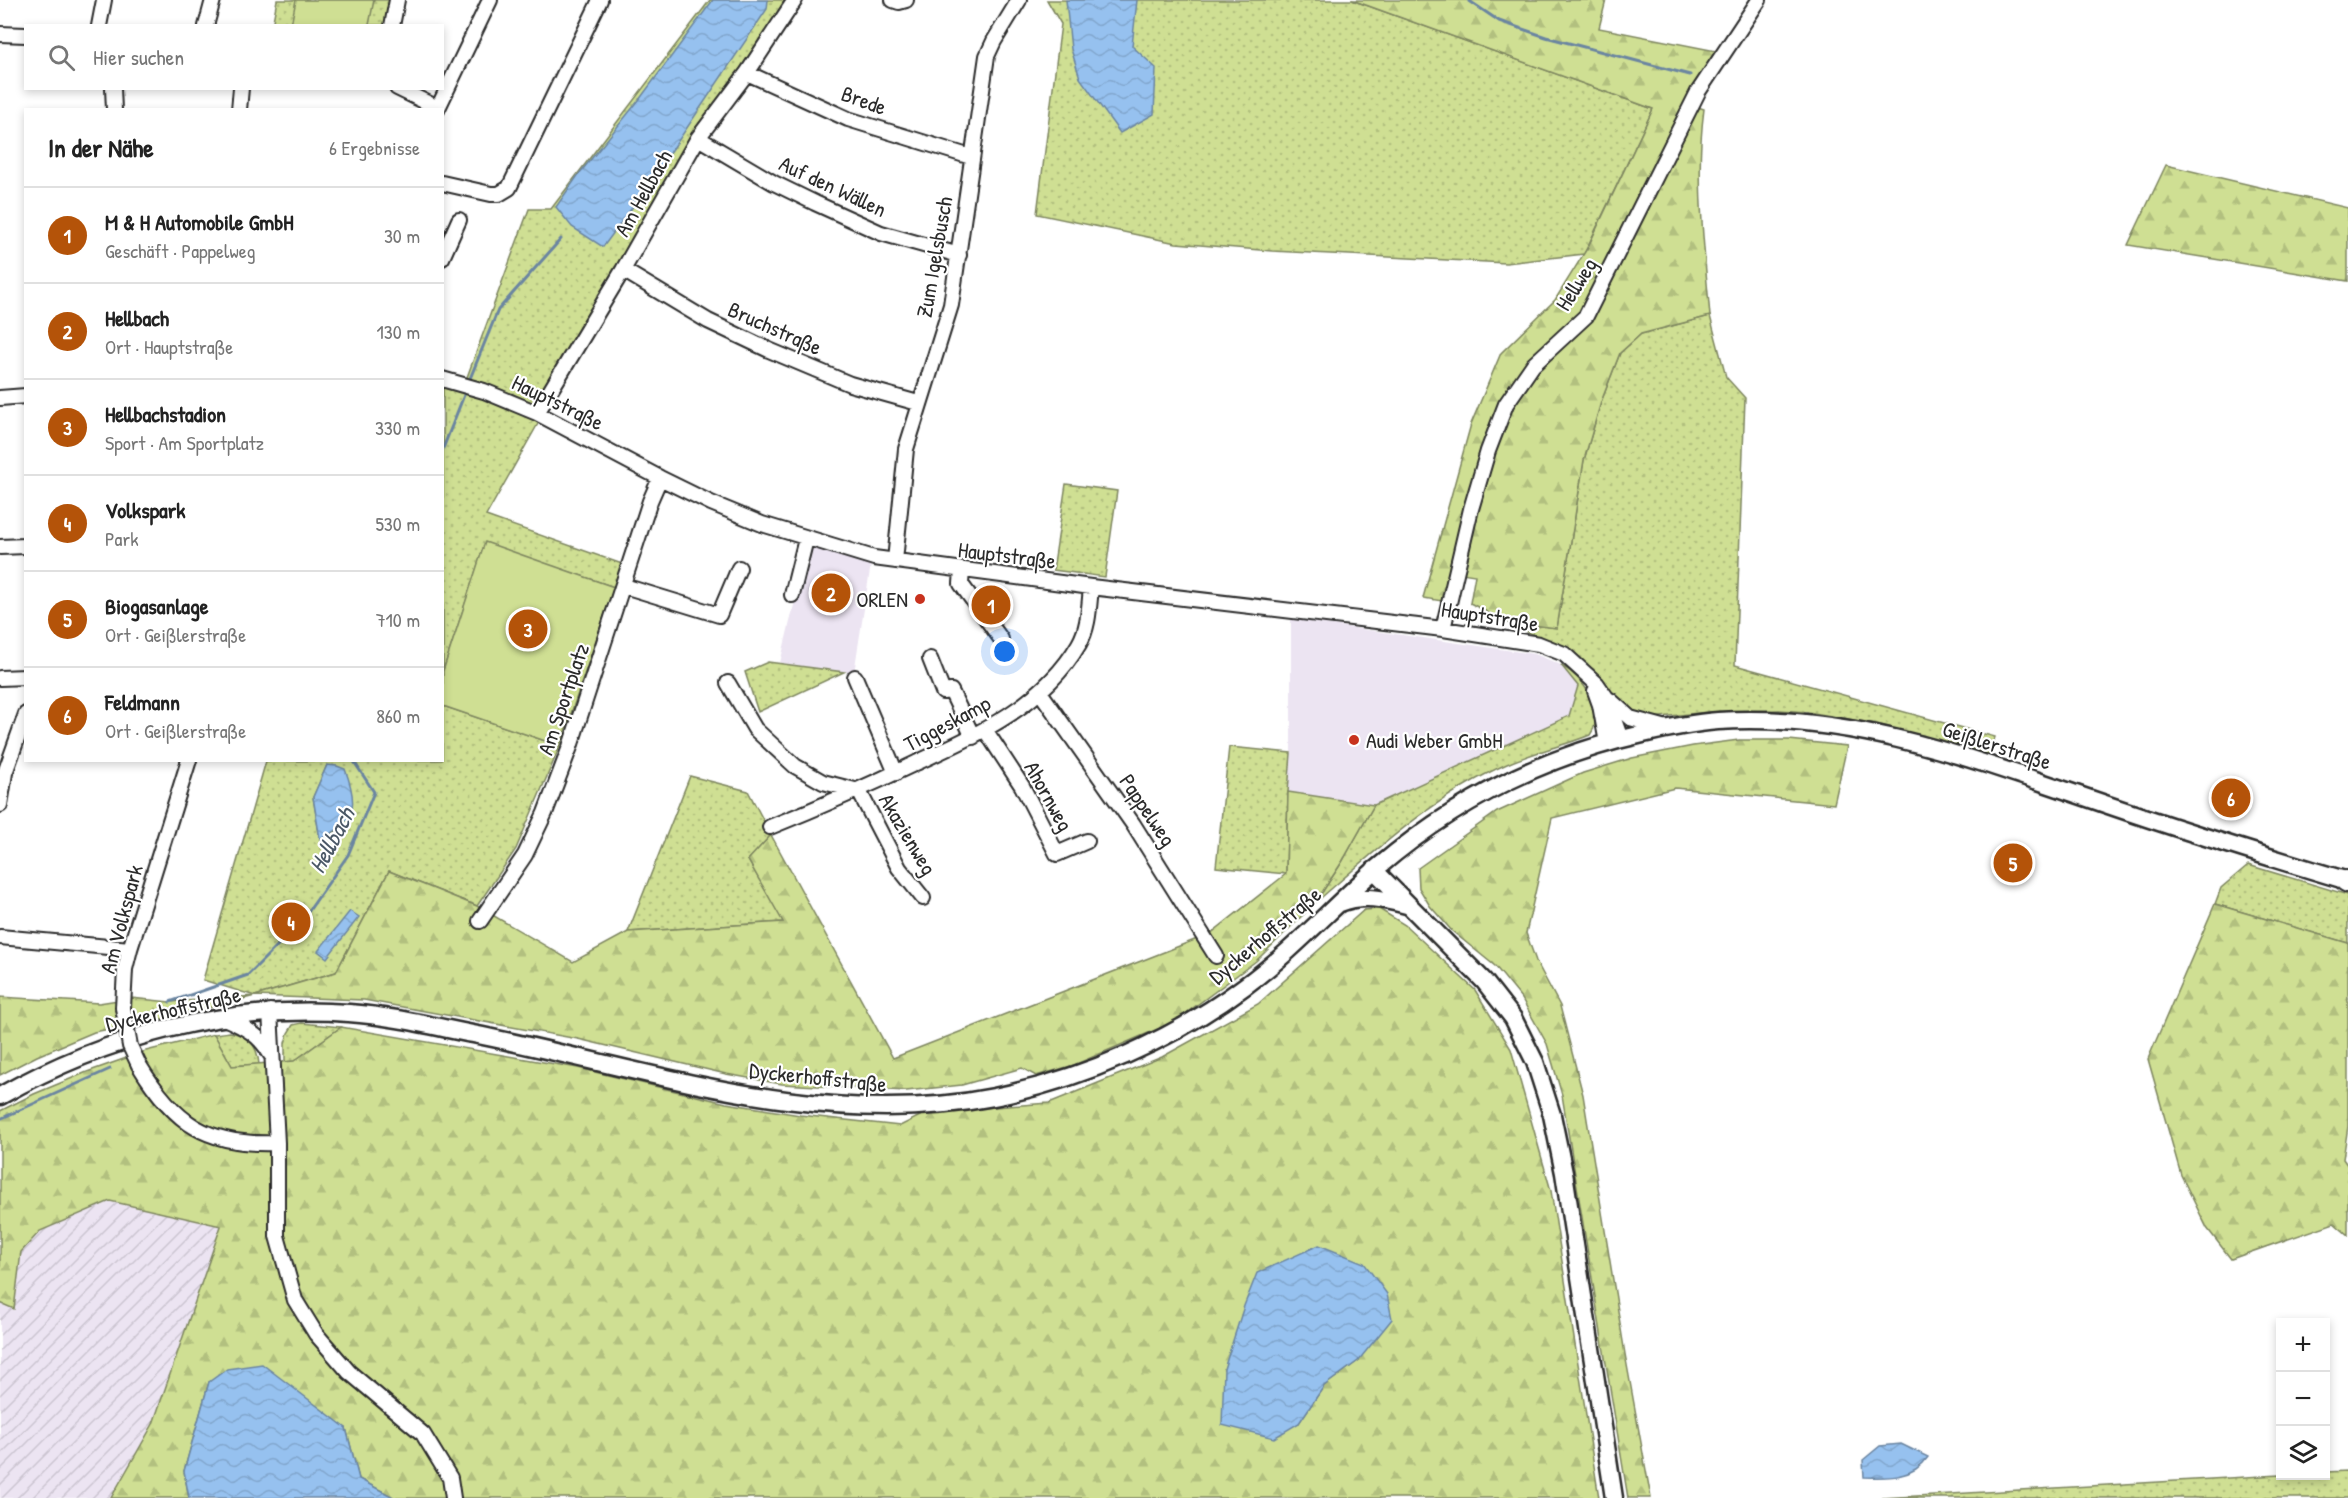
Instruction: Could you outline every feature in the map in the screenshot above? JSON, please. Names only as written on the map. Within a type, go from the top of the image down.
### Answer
[{"type":"main road","name":"Geißlerstraße","points":[[1614,741],[1668,728],[1708,722],[1778,720],[1830,725],[1881,734],[1970,759],[2151,820],[2347,882]]},
{"type":"main road","name":"Dyckerhoffstraße","points":[[0,1096],[48,1069],[144,1034],[223,1017],[270,1011],[353,1013],[404,1020],[703,1085],[782,1099],[842,1106],[886,1107],[935,1105],[994,1097],[1051,1082],[1111,1061],[1174,1030],[1243,988],[1282,957],[1374,870],[1414,838],[1465,804],[1492,789],[1557,760],[1614,741]]},
{"type":"main road","points":[[1374,870],[1499,999],[1525,1039],[1544,1086],[1564,1173],[1614,1498]]},
{"type":"main road","points":[[1337,905],[1362,897],[1407,905]]},
{"type":"street","points":[[99,24],[104,0]]},
{"type":"street","points":[[207,24],[213,0]]},
{"type":"street","points":[[392,24],[397,0]]},
{"type":"street","points":[[438,108],[490,0]]},
{"type":"street","points":[[444,183],[491,194],[499,194],[508,188],[600,0]]},
{"type":"street","name":"Am Hellbach","points":[[537,412],[623,270],[698,138],[747,73],[795,0]]},
{"type":"street","points":[[893,0],[899,2],[906,0]]},
{"type":"street","name":"Zum Igelsbusch","points":[[895,561],[906,449],[918,403],[951,305],[987,57],[1019,0]]},
{"type":"street","name":"Hellweg","points":[[1443,629],[1471,509],[1488,451],[1506,404],[1533,365],[1586,316],[1698,93],[1759,0]]},
{"type":"street","points":[[0,34],[24,36]]},
{"type":"street","name":"Brede","points":[[747,73],[848,119],[971,157]]},
{"type":"street","points":[[113,90],[114,108]]},
{"type":"street","points":[[239,108],[241,90]]},
{"type":"street","points":[[401,90],[436,108]]},
{"type":"street","name":"Auf den Wällen","points":[[698,138],[774,183],[815,203],[882,232],[959,255]]},
{"type":"street","points":[[444,254],[459,220]]},
{"type":"street","name":"Bruchstraße","points":[[623,270],[708,321],[769,350],[850,384],[918,403]]},
{"type":"street","name":"Hauptstraße","points":[[444,379],[484,391],[537,412],[660,478],[721,507],[806,539],[874,558],[1091,587],[1443,629],[1539,644],[1564,654],[1590,677],[1606,697],[1614,741]]},
{"type":"street","points":[[0,398],[24,396]]},
{"type":"street","name":"Am Sportplatz","points":[[480,921],[525,855],[545,813],[570,747],[650,501],[660,478]]},
{"type":"street","points":[[792,595],[806,539]]},
{"type":"street","points":[[0,547],[24,546]]},
{"type":"street","points":[[624,585],[719,615],[738,568]]},
{"type":"street","points":[[962,570],[961,584],[1001,639]]},
{"type":"street","name":"Tiggeskamp","points":[[770,827],[859,791],[986,731],[1040,692],[1080,642],[1087,622],[1091,587]]},
{"type":"street","points":[[930,659],[943,692],[951,691],[973,737]]},
{"type":"street","points":[[0,678],[24,677]]},
{"type":"street","name":"Akazienweg","points":[[855,677],[896,773]]},
{"type":"street","name":"Hauptstraße","points":[[1590,677],[1614,741]]},
{"type":"street","points":[[728,683],[755,729],[795,766],[823,782],[859,791]]},
{"type":"street","name":"Pappelweg","points":[[1040,692],[1134,824],[1216,956]]},
{"type":"street","points":[[1606,697],[1630,718],[1668,728]]},
{"type":"street","points":[[0,805],[5,773],[24,720]]},
{"type":"street","name":"Ahornweg","points":[[986,731],[1022,786],[1056,854],[1087,842]]},
{"type":"street","name":"Am Volkspark","points":[[188,762],[125,969],[123,1008],[130,1046],[153,1089],[176,1116],[206,1134],[229,1141],[254,1144],[277,1143]]},
{"type":"street","name":"Akazienweg","points":[[859,791],[899,868],[923,898]]},
{"type":"street","points":[[0,937],[130,949]]},
{"type":"street","points":[[270,1011],[277,1143],[277,1236],[295,1300],[316,1334],[349,1372],[423,1434],[450,1478],[453,1498]]},
{"type":"street","points":[[223,1017],[245,1026],[263,1040],[272,1057]]},
{"type":"shaded area","points":[[808,547],[871,564],[854,673],[780,663]]},
{"type":"shaded area","points":[[1291,619],[1535,654],[1561,665],[1578,686],[1569,716],[1374,805],[1288,792],[1291,753]]},
{"type":"shaded area","points":[[110,1201],[221,1226],[153,1424],[111,1498],[0,1498],[0,1303],[14,1309],[21,1252],[40,1231]]},
{"type":"green space","points":[[277,0],[393,0],[388,24],[272,24]]},
{"type":"green space","points":[[296,0],[374,0],[369,24],[291,24]]},
{"type":"green space","points":[[710,0],[785,0],[624,260],[539,422],[486,516],[622,564],[614,587],[485,543],[444,668],[444,388],[463,388],[529,209],[551,209]]},
{"type":"green space","points":[[1047,0],[1352,0],[1653,109],[1584,254],[1506,263],[1272,251],[1176,243],[1037,214],[1061,24]]},
{"type":"green space","points":[[1352,0],[1606,0],[1599,28],[1716,51],[1686,103],[1704,109],[1700,186],[1710,316],[1641,334],[1620,353],[1601,402],[1584,460],[1557,628],[1506,622],[1470,603],[1475,575],[1449,571],[1442,601],[1423,598],[1471,424],[1501,353],[1555,300],[1588,247],[1653,109]]},
{"type":"green space","points":[[2166,165],[2348,208],[2348,281],[2128,245]]},
{"type":"green space","points":[[1710,316],[1726,377],[1745,398],[1735,665],[1995,737],[1989,755],[1877,724],[1808,712],[1779,710],[1708,712],[1651,718],[1632,713],[1548,641],[1506,622],[1557,628],[1584,460],[1601,402],[1620,353],[1641,334]]},
{"type":"green space","points":[[1066,484],[1117,491],[1105,577],[1053,570]]},
{"type":"green space","points":[[485,542],[614,587],[560,746],[444,706],[444,668]]},
{"type":"green space","points":[[768,662],[844,672],[758,712],[745,672]]},
{"type":"green space","points":[[1561,665],[1584,686],[1594,705],[1595,725],[1590,735],[1507,764],[1455,792],[1406,826],[1315,903],[1342,862],[1374,805],[1569,716],[1578,686]]},
{"type":"green space","points":[[444,706],[560,746],[516,849],[477,906],[389,871],[336,972],[255,996],[203,980],[266,762],[444,762]],"holes":[[[327,765],[340,830],[320,839],[313,797]]]},
{"type":"green space","points":[[1739,740],[1789,740],[1847,746],[1834,804],[1675,788],[1552,818],[1526,933],[1536,961],[1560,1006],[1583,1095],[1651,1498],[1628,1498],[1562,1095],[1547,1044],[1522,999],[1495,966],[1452,931],[1430,906],[1419,888],[1418,868],[1497,812],[1583,773],[1632,758]]},
{"type":"green space","points":[[1229,747],[1291,753],[1286,874],[1216,867]]},
{"type":"green space","points":[[690,776],[748,791],[771,835],[748,860],[784,922],[628,932]]},
{"type":"green space","points":[[1288,792],[1374,805],[1342,862],[1315,903],[1256,961],[1174,1022],[1074,1065],[1036,1076],[1022,1068],[962,1085],[906,1091],[782,1084],[726,1074],[578,1039],[364,1000],[255,996],[336,972],[389,871],[477,906],[573,962],[628,932],[783,922],[748,860],[771,835],[893,1058],[1210,934],[1286,874]]},
{"type":"green space","points":[[2248,865],[2348,895],[2348,943],[2215,904],[2221,888]]},
{"type":"green space","points":[[2215,904],[2348,943],[2348,1126],[2343,1159],[2348,1166],[2348,1235],[2334,1223],[2231,1259],[2207,1228],[2181,1175],[2148,1059]]},
{"type":"green space","points":[[1379,909],[1405,925],[1475,990],[1511,1049],[1551,1191],[1599,1498],[395,1498],[359,1479],[346,1428],[209,1382],[184,1471],[189,1498],[111,1498],[153,1424],[221,1226],[110,1201],[40,1231],[21,1252],[14,1309],[0,1303],[0,1111],[87,1072],[146,1051],[214,1034],[232,1066],[294,1061],[341,1027],[578,1068],[726,1103],[800,1115],[900,1126],[928,1112],[1049,1103],[1162,1057],[1258,1004],[1364,910]],"holes":[[[1358,1361],[1324,1386],[1299,1423],[1224,1369]]]},
{"type":"green space","points":[[255,996],[177,1016],[94,1032],[37,1056],[0,1075],[0,997],[99,1003],[131,998],[170,1002]]},
{"type":"green space","points":[[302,1023],[341,1027],[294,1061],[285,1062],[285,1043],[288,1033],[293,1025]]},
{"type":"green space","points":[[230,1032],[251,1042],[259,1064],[232,1066],[214,1034]]},
{"type":"green space","points":[[2348,1471],[2348,1498],[1882,1498],[2276,1475],[2276,1480],[2330,1480],[2330,1472]]},
{"type":"water","points":[[713,0],[768,0],[767,9],[643,193],[603,247],[572,227],[556,207]]},
{"type":"water","points":[[1066,0],[1137,0],[1132,46],[1156,68],[1154,114],[1120,133],[1080,78],[1071,49]]},
{"type":"water","points":[[327,765],[345,769],[353,803],[347,820],[341,827],[320,839],[313,797]]},
{"type":"water","points":[[350,911],[359,917],[327,958],[318,951]]},
{"type":"water","points":[[1319,1245],[1364,1263],[1387,1294],[1392,1319],[1358,1361],[1324,1386],[1299,1423],[1274,1438],[1222,1425],[1224,1369],[1257,1273]]},
{"type":"water","points":[[262,1364],[346,1428],[359,1479],[395,1498],[189,1498],[184,1471],[209,1382],[227,1369]]},
{"type":"water","points":[[1901,1444],[1928,1457],[1915,1470],[1899,1476],[1864,1477],[1863,1460],[1880,1446]]},
{"type":"waterway","points":[[1468,0],[1499,21],[1546,37],[1690,75]]},
{"type":"waterway","name":"Hellbach","points":[[469,381],[498,310],[561,239]]},
{"type":"waterway","name":"Hellbach","points":[[444,446],[466,390]]},
{"type":"waterway","name":"Hellbach","points":[[170,1002],[248,975],[301,922],[348,855],[374,792],[354,762]]},
{"type":"waterway","name":"Hellbach","points":[[0,1119],[110,1069]]},
{"type":"place","name":"Hellbach","points":[[831,593]]},
{"type":"place","name":"ORLEN","points":[[920,599]]},
{"type":"place","name":"M & H Automobile GmbH","points":[[991,605]]},
{"type":"place","name":"Hellbachstadion","points":[[528,629]]},
{"type":"place","name":"Audi Weber GmbH","points":[[1354,740]]},
{"type":"place","name":"Feldmann","points":[[2231,798]]},
{"type":"place","name":"Biogasanlage","points":[[2013,863]]},
{"type":"place","name":"Volkspark","points":[[291,922]]}]
